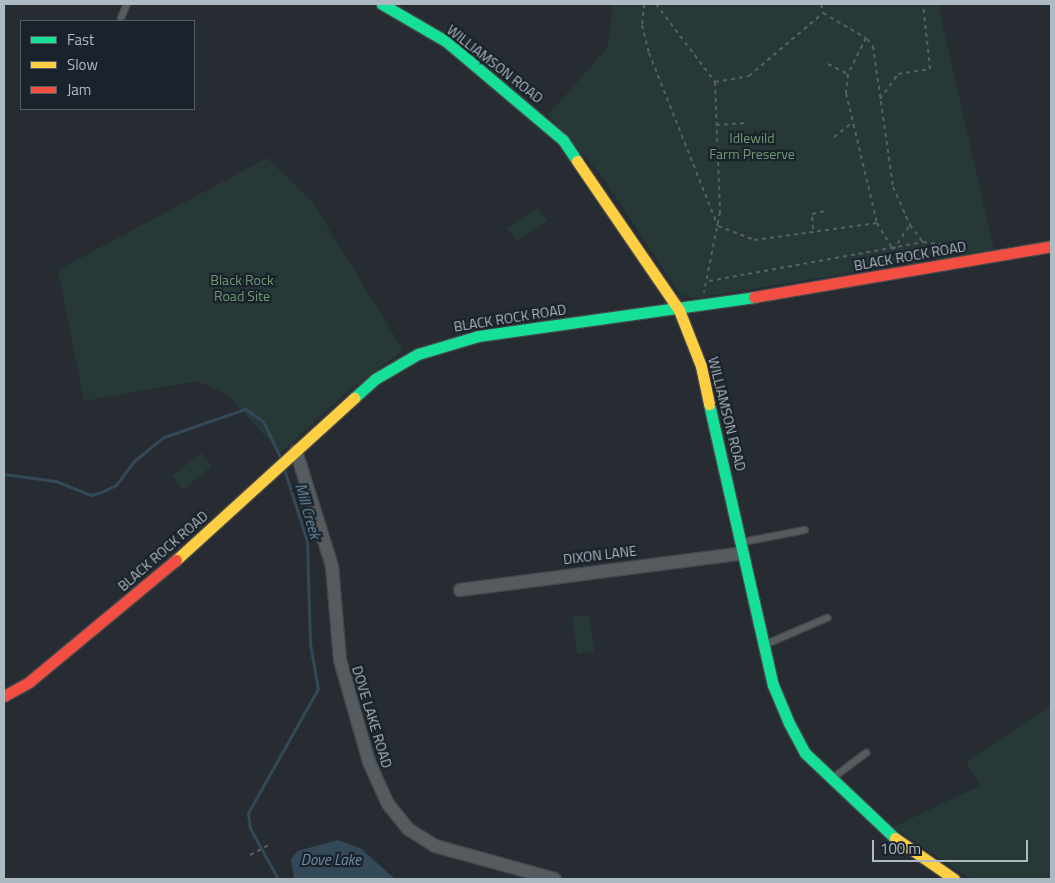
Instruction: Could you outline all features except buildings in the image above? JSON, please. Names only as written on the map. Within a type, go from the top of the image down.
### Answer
[{"type":"street","name":"WILLIAMSON ROAD","points":[[382,4],[447,42],[563,140],[680,310],[701,366],[773,685],[789,723],[805,753],[830,780],[886,832],[954,879]]},
{"type":"street","name":"BLACK ROCK ROAD","points":[[4,696],[29,682],[156,579],[375,378],[437,346],[514,330],[699,307],[1051,246]]},
{"type":"street","name":"DOVE LAKE ROAD","points":[[292,455],[332,566],[340,660],[369,762],[388,804],[408,829],[435,846],[555,879]]},
{"type":"street","name":"DIXON LANE","points":[[460,590],[742,548]]},
{"type":"lane","points":[[120,18],[127,4]]},
{"type":"lane","points":[[742,548],[806,530]]},
{"type":"lane","points":[[764,645],[827,618]]},
{"type":"lane","points":[[830,780],[866,753]]},
{"type":"path","points":[[644,4],[642,25],[649,53],[718,226],[754,240],[813,229],[878,223]]},
{"type":"path","points":[[656,4],[715,82],[718,226],[708,281],[699,307]]},
{"type":"path","points":[[821,4],[823,12],[866,38],[873,46],[893,188],[910,225],[923,242]]},
{"type":"path","points":[[880,99],[898,74],[930,69],[923,4]]},
{"type":"path","points":[[715,82],[748,76],[823,12]]},
{"type":"path","points":[[866,38],[848,74],[853,122],[878,223],[893,250]]},
{"type":"path","points":[[828,64],[848,74]]},
{"type":"path","points":[[834,137],[853,122]]},
{"type":"path","points":[[716,124],[746,123]]},
{"type":"path","points":[[813,229],[812,214],[826,211]]},
{"type":"path","points":[[893,250],[910,225]]},
{"type":"path","points":[[708,281],[893,250],[923,242],[974,248]]},
{"type":"path","points":[[250,855],[269,845]]},
{"type":"green space","name":"Idlewild Farm Preserve","points":[[613,4],[938,4],[994,250],[695,298],[681,295],[602,176],[548,115],[608,47]]},
{"type":"green space","name":"Black Rock Road Site","points":[[267,158],[313,203],[403,350],[348,391],[280,453],[228,395],[197,381],[84,401],[58,270]]},
{"type":"green space","points":[[538,207],[547,221],[517,242],[507,228]]},
{"type":"green space","points":[[201,453],[212,466],[183,490],[172,476]]},
{"type":"green space","points":[[589,615],[594,652],[577,654],[572,617]]},
{"type":"green space","points":[[1051,705],[1051,879],[971,879],[893,827],[981,785],[966,762]]},
{"type":"water","name":"Dove Lake","points":[[338,840],[360,848],[395,879],[294,879],[291,860],[297,851]]},
{"type":"waterway","name":"Mill Creek","points":[[4,474],[56,481],[90,495],[99,493],[116,485],[134,461],[164,437],[245,409],[263,421],[281,459]]},
{"type":"waterway","name":"Mill Creek","points":[[278,879],[250,828],[248,813],[318,689],[310,643],[307,541],[284,469]]},
{"type":"traffic: fast","points":[[382,4],[447,42],[563,140],[577,161]]},
{"type":"traffic: fast","points":[[354,398],[375,379],[418,354],[478,336],[754,297]]},
{"type":"traffic: fast","points":[[709,404],[773,685],[789,723],[805,753],[895,838]]},
{"type":"traffic: slow","points":[[577,161],[679,310],[701,366],[709,404]]},
{"type":"traffic: slow","points":[[176,560],[354,398]]},
{"type":"traffic: slow","points":[[895,838],[954,879]]},
{"type":"traffic: jam","points":[[754,297],[1051,246]]},
{"type":"traffic: jam","points":[[4,696],[29,682],[176,560]]}]
